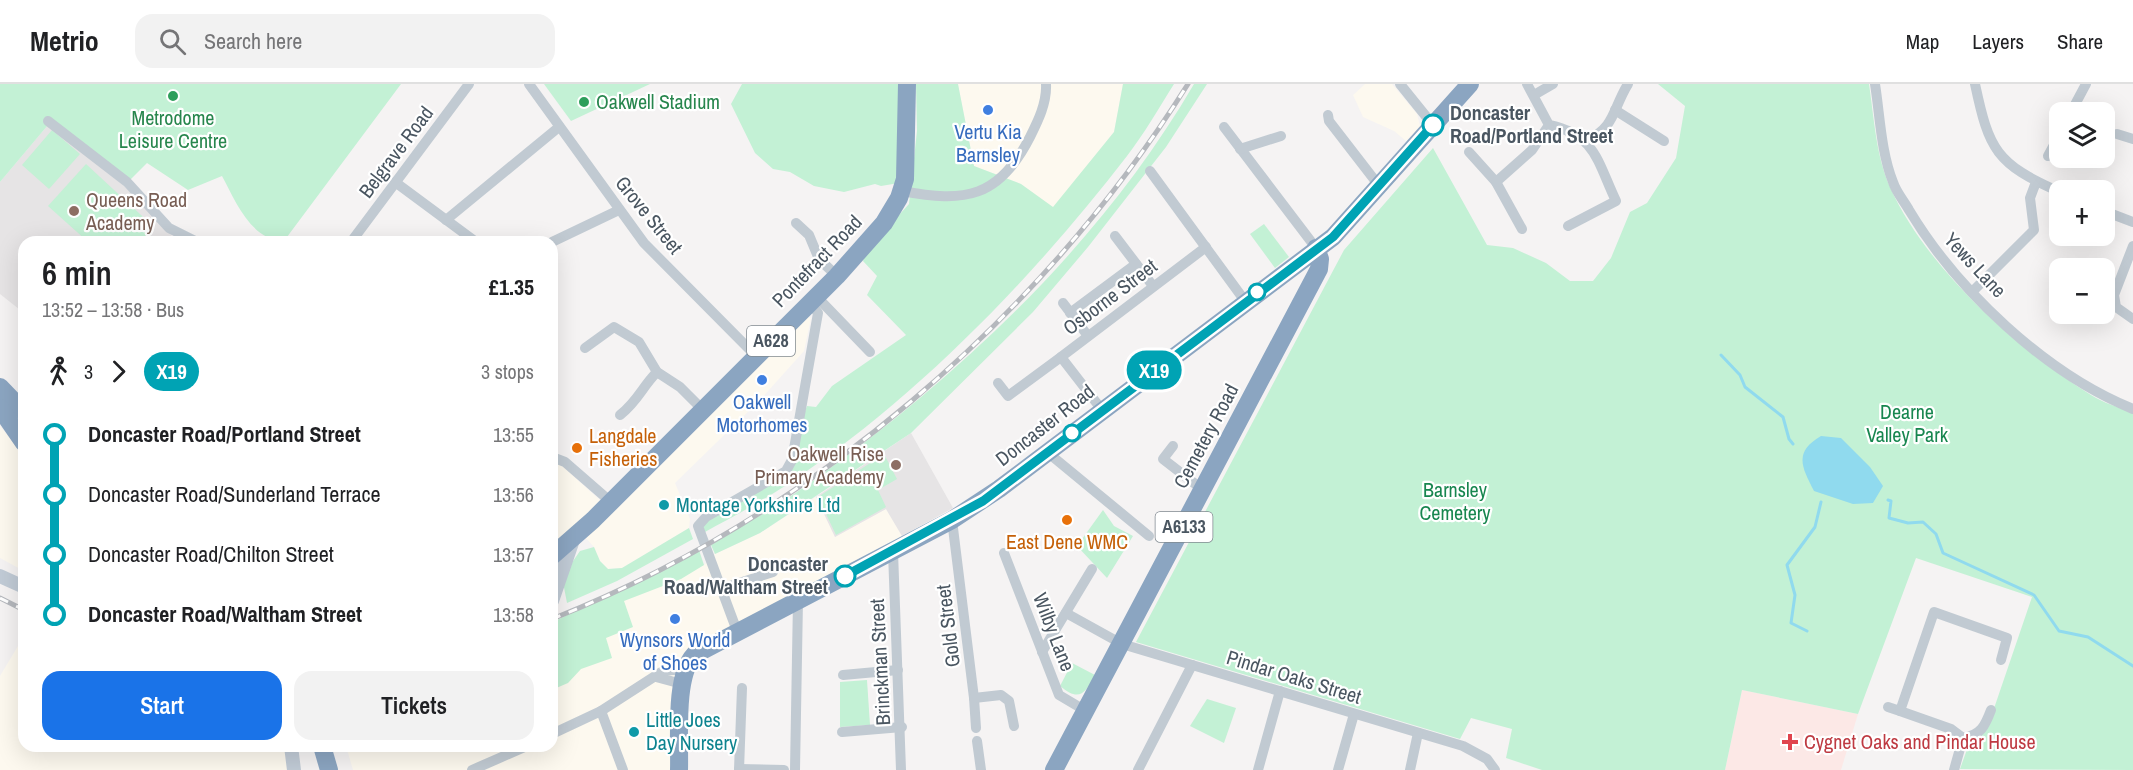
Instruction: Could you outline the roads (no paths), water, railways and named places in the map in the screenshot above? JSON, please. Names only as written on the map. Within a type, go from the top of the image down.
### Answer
[{"type":"highway","name":"Pontefract Road","points":[[558,551],[573,540],[873,238],[902,191],[907,167],[907,84]]},
{"type":"highway","name":"Doncaster Road","points":[[683,677],[691,659],[700,650],[893,552],[952,520],[999,489],[1245,301],[1333,237],[1470,84]]},
{"type":"highway","name":"A6133","points":[[1315,276],[1333,237]]},
{"type":"highway","points":[[1293,265],[1306,268],[1315,276],[1320,259],[1316,248]]},
{"type":"highway","name":"Cemetery Road","points":[[1054,770],[1315,276]]},
{"type":"highway","points":[[0,385],[18,398]]},
{"type":"highway","points":[[0,385],[18,405]]},
{"type":"highway","points":[[0,406],[18,422]]},
{"type":"highway","points":[[0,406],[18,434]]},
{"type":"highway","points":[[679,770],[683,677]]},
{"type":"street","name":"Belgrave Road","points":[[355,236],[469,84]]},
{"type":"street","name":"Grove Street","points":[[529,84],[644,243],[756,356]]},
{"type":"street","points":[[902,191],[963,196],[986,188],[1004,176],[1020,154],[1041,115],[1046,84]]},
{"type":"street","points":[[1400,84],[1433,125]]},
{"type":"street","points":[[1527,84],[1549,125],[1578,133],[1587,141],[1616,201],[1568,226]]},
{"type":"street","points":[[1533,95],[1553,84]]},
{"type":"street","points":[[1587,141],[1605,131],[1628,84]]},
{"type":"street","name":"Yews Lane","points":[[1875,84],[1886,158],[1893,184],[1939,257],[1972,292],[2023,339],[2094,392],[2133,409]]},
{"type":"street","points":[[1975,84],[1984,127],[1993,147],[2014,169],[2049,187]]},
{"type":"street","points":[[2076,102],[2086,84]]},
{"type":"street","points":[[1615,110],[1664,141]]},
{"type":"street","points":[[1328,115],[1329,121],[1380,187]]},
{"type":"street","points":[[48,121],[127,182],[169,228],[185,236]]},
{"type":"street","points":[[1496,182],[1532,150],[1549,125]]},
{"type":"street","points":[[446,220],[559,127]]},
{"type":"street","points":[[1224,127],[1316,248]]},
{"type":"street","points":[[2117,134],[2133,139]]},
{"type":"street","points":[[1240,148],[1281,136]]},
{"type":"street","points":[[1469,152],[1496,182],[1522,229]]},
{"type":"street","points":[[1150,171],[1245,301]]},
{"type":"street","points":[[395,182],[468,236]]},
{"type":"street","points":[[1972,292],[2034,230],[2030,198],[2036,182]]},
{"type":"street","points":[[558,239],[619,210]]},
{"type":"street","points":[[2115,215],[2133,222]]},
{"type":"street","points":[[796,223],[812,241],[819,259],[837,276]]},
{"type":"street","points":[[1115,236],[1153,286]]},
{"type":"street","points":[[2133,246],[2114,295],[2116,307],[2133,319]]},
{"type":"street","name":"Osborne Street","points":[[1102,410],[1061,357],[1206,247]]},
{"type":"street","points":[[1070,313],[1136,264]]},
{"type":"street","points":[[813,299],[870,352]]},
{"type":"street","points":[[737,631],[700,535],[700,522],[786,471],[792,460],[818,313],[813,299]]},
{"type":"street","points":[[1063,303],[1088,336]]},
{"type":"street","points":[[585,348],[614,327],[639,342],[657,372],[680,387],[702,409]]},
{"type":"street","points":[[998,383],[1008,396],[1061,357]]},
{"type":"street","points":[[620,415],[637,402],[644,385],[657,372]]},
{"type":"street","points":[[1173,446],[1163,459],[1203,490]]},
{"type":"street","points":[[1047,452],[1149,537]]},
{"type":"street","points":[[558,459],[611,502]]},
{"type":"street","name":"Gold Street","points":[[952,520],[975,698],[976,728]]},
{"type":"street","points":[[558,584],[573,540]]},
{"type":"street","name":"Brinckman Street","points":[[893,552],[895,642],[902,727],[901,770]]},
{"type":"street","name":"Wilby Lane","points":[[1004,553],[1059,696],[1086,711]]},
{"type":"street","points":[[1042,652],[1092,568]]},
{"type":"street","points":[[0,570],[18,576]]},
{"type":"street","points":[[721,589],[773,572]]},
{"type":"street","points":[[0,576],[18,584]]},
{"type":"street","points":[[795,770],[798,600]]},
{"type":"street","points":[[1900,711],[1934,612],[2007,638],[2001,660]]},
{"type":"street","name":"Pindar Oaks Street","points":[[1066,613],[1122,644],[1455,743],[1476,752],[1495,770]]},
{"type":"street","points":[[1138,770],[1192,665]]},
{"type":"street","points":[[843,675],[898,670]]},
{"type":"street","points":[[558,731],[601,711],[656,677],[683,677]]},
{"type":"street","points":[[742,688],[739,769],[783,770]]},
{"type":"street","points":[[1258,770],[1280,692]]},
{"type":"street","points":[[975,698],[1001,696],[1009,702],[1014,726]]},
{"type":"street","points":[[1888,707],[1951,729],[1963,738],[1973,736],[1984,728],[1991,710]]},
{"type":"street","points":[[601,711],[623,770]]},
{"type":"street","points":[[1338,770],[1353,714]]},
{"type":"street","points":[[842,732],[902,727]]},
{"type":"street","points":[[1410,770],[1418,733]]},
{"type":"street","points":[[1954,770],[1963,738]]},
{"type":"street","points":[[977,741],[981,770]]},
{"type":"street","points":[[292,752],[294,770]]},
{"type":"street","points":[[472,770],[513,752]]},
{"type":"water","points":[[1821,436],[1841,438],[1870,467],[1883,486],[1873,503],[1853,504],[1814,491],[1802,460],[1807,448]]},
{"type":"waterway","points":[[1721,355],[1740,375],[1745,387],[1783,417],[1789,439],[1793,444]]},
{"type":"waterway","points":[[1888,500],[1891,501],[1889,518],[1908,523],[1923,522],[1936,534],[1943,553],[2034,595],[2059,631],[2088,637],[2133,666]]},
{"type":"waterway","points":[[1807,631],[1791,623],[1795,595],[1787,565],[1815,527],[1821,502]]},
{"type":"railway","points":[[558,616],[647,576],[740,525],[828,467],[912,401],[990,329],[1063,252],[1129,170],[1188,84]]},
{"type":"railway","points":[[0,598],[18,607]]},
{"type":"place","name":"Metrodome Leisure Centre","points":[[173,96]]},
{"type":"place","name":"Oakwell Stadium","points":[[584,102]]},
{"type":"place","name":"Vertu Kia Barnsley","points":[[988,110]]},
{"type":"place","name":"Doncaster Road/Portland Street","points":[[1433,125]]},
{"type":"place","name":"Queens Road Academy","points":[[74,211]]},
{"type":"place","name":"Oakwell Motorhomes","points":[[762,380]]},
{"type":"place","name":"Langdale Fisheries","points":[[577,448]]},
{"type":"place","name":"Oakwell Rise Primary Academy","points":[[896,465]]},
{"type":"place","name":"Montage Yorkshire Ltd","points":[[664,505]]},
{"type":"place","name":"East Dene WMC","points":[[1067,520]]},
{"type":"place","name":"Doncaster Road/Waltham Street","points":[[845,576]]},
{"type":"place","name":"Wynsors World of Shoes","points":[[675,619]]},
{"type":"place","name":"Little Joes Day Nursery","points":[[634,732]]},
{"type":"place","name":"Cygnet Oaks and Pindar House","points":[[1790,742]]},
{"type":"park label","name":"Dearne Valley Park","points":[[1907,424]]},
{"type":"park label","name":"Barnsley Cemetery","points":[[1455,502]]}]
